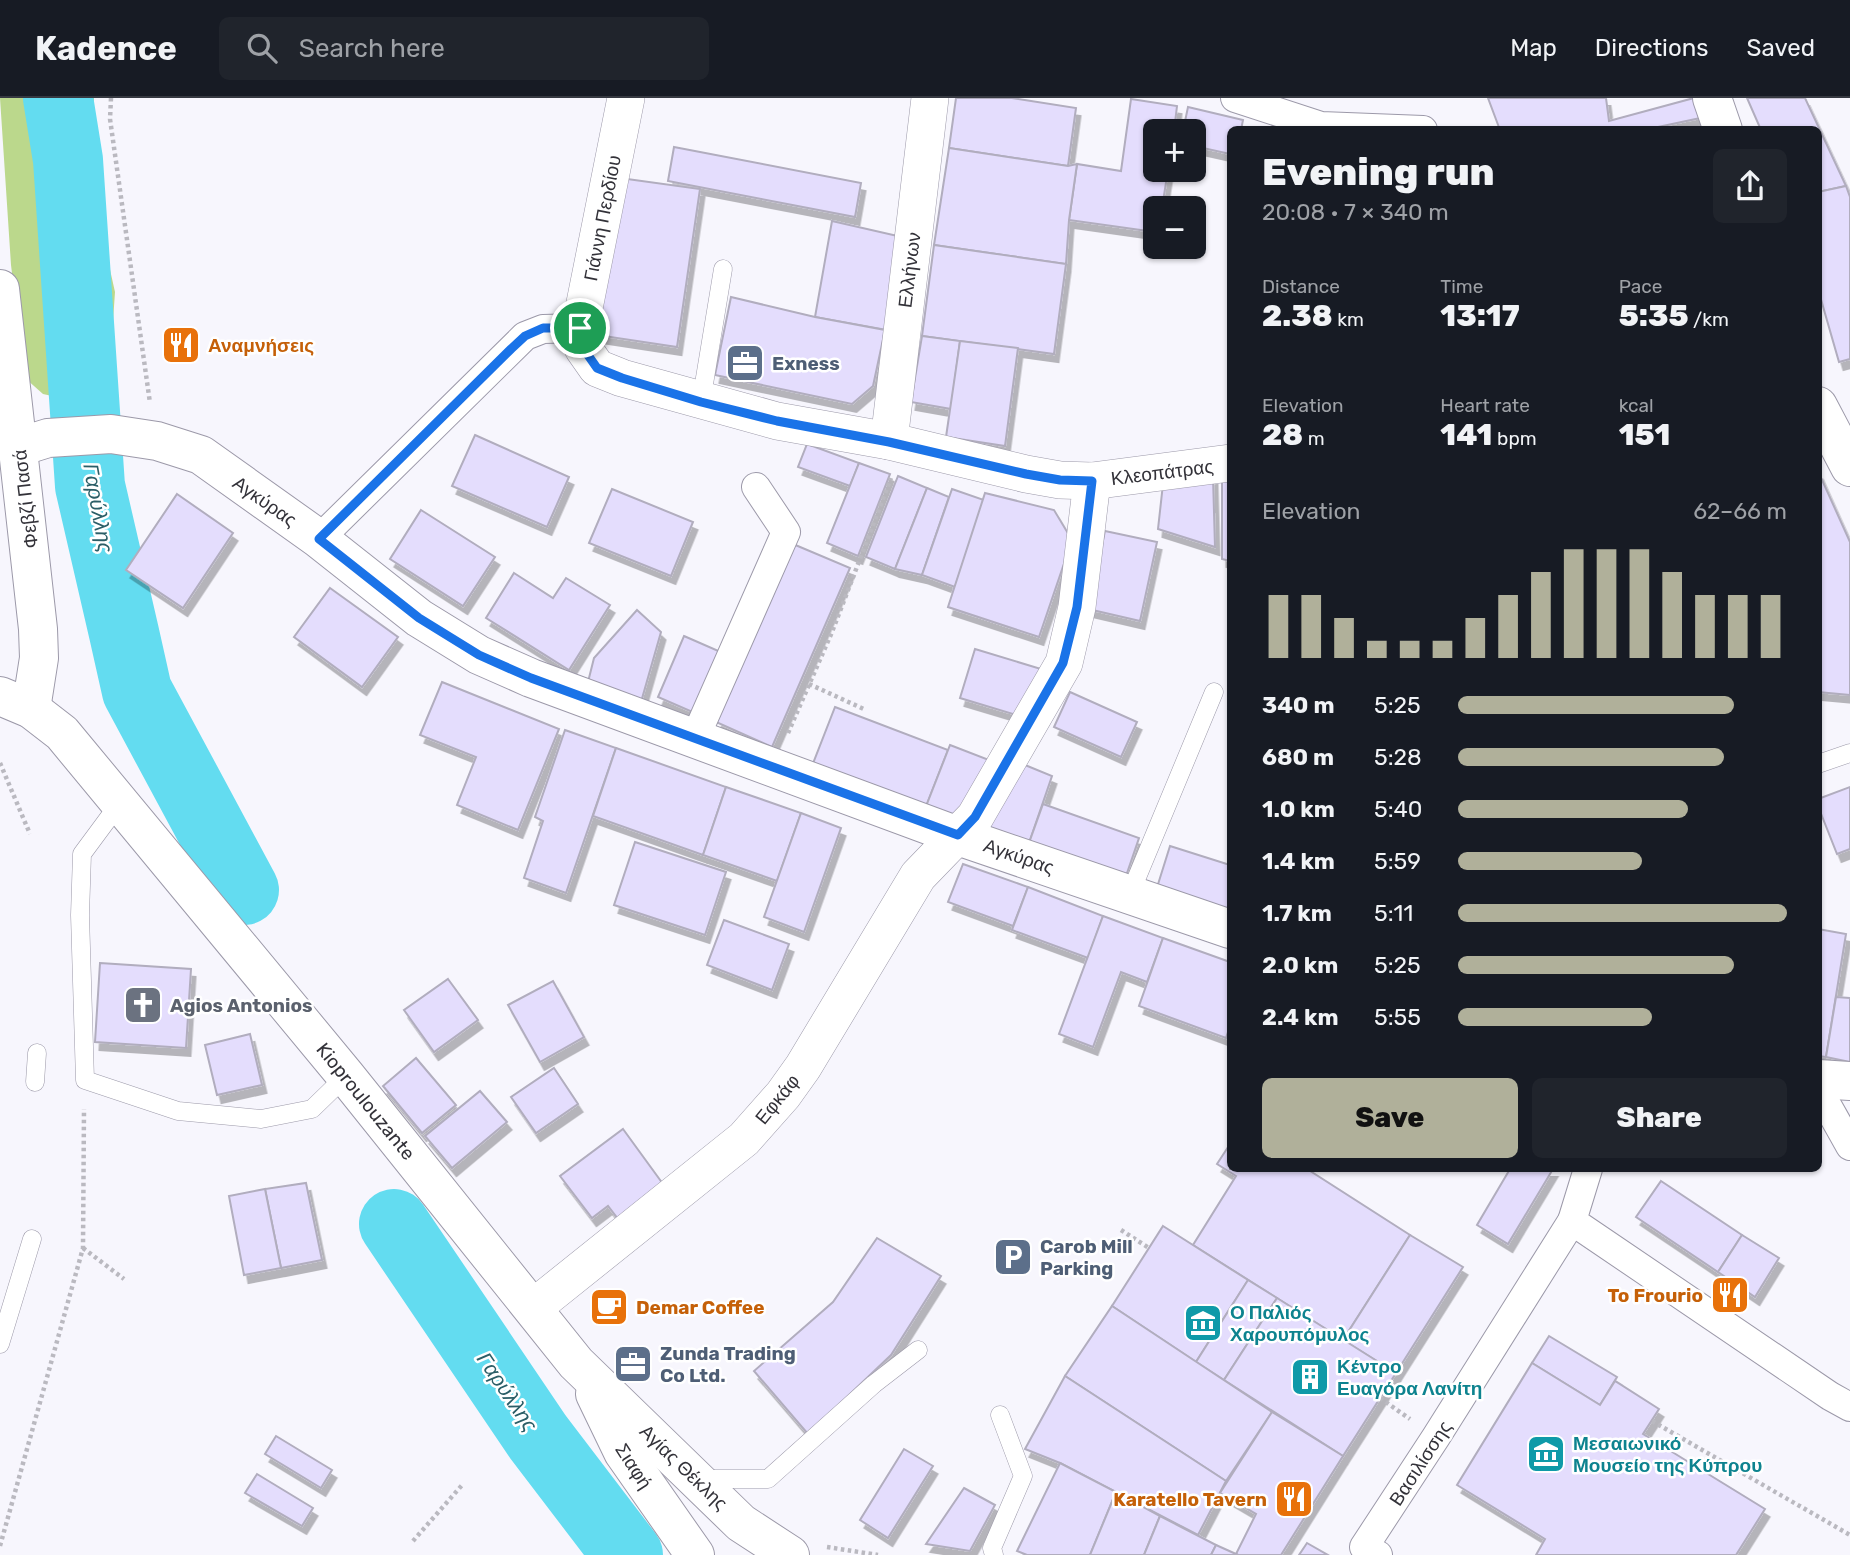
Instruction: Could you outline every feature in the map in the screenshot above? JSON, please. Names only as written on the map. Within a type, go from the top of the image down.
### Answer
[{"type":"street","name":"Γιάννη Περδίου","points":[[580,328],[626,98]]},
{"type":"street","name":"Ελλήνων","points":[[896,443],[930,98]]},
{"type":"street","points":[[1235,98],[1321,126]]},
{"type":"street","points":[[1713,98],[1722,126]]},
{"type":"street","name":"Φεβζί Πασά","points":[[0,289],[33,443],[39,658],[16,703]]},
{"type":"street","points":[[319,539],[525,336],[543,328],[580,328],[583,348],[597,368],[622,378],[777,421],[896,443]]},
{"type":"street","points":[[1822,414],[1850,467]]},
{"type":"street","name":"Αγκύρας","points":[[33,443],[111,434],[157,441],[201,456],[319,539],[419,618],[479,655],[531,678],[958,835],[1227,928]]},
{"type":"street","name":"Κλεοπάτρας","points":[[896,443],[1060,480],[1092,481],[1227,463]]},
{"type":"street","name":"Εφκάφ","points":[[533,1308],[744,1139],[783,1095],[803,1067],[918,876],[975,817],[1063,663],[1077,607],[1092,481]]},
{"type":"street","points":[[695,738],[786,532],[756,486]]},
{"type":"street","name":"Kioproulouzante","points":[[16,703],[62,733],[346,1076],[584,1372]]},
{"type":"street","points":[[1822,1079],[1850,1081]]},
{"type":"street","points":[[1822,1096],[1850,1146]]},
{"type":"street","points":[[1587,1172],[1572,1221],[1850,1407]]},
{"type":"street","name":"Βασιλίσσης","points":[[1378,1555],[1364,1547],[1572,1221]]},
{"type":"street","name":"Αγίας Θέκλης","points":[[584,1372],[741,1523],[790,1555]]},
{"type":"street","name":"Σιαφή","points":[[584,1372],[623,1452],[695,1555]]},
{"type":"lane","points":[[701,402],[723,269]]},
{"type":"lane","points":[[1130,894],[1214,692]]},
{"type":"lane","points":[[1822,763],[1850,753]]},
{"type":"lane","points":[[119,804],[82,854],[80,915],[85,1080],[177,1111],[261,1119],[312,1109],[346,1076]]},
{"type":"lane","points":[[35,1082],[37,1053]]},
{"type":"lane","points":[[0,1344],[32,1239]]},
{"type":"lane","points":[[696,1479],[768,1479],[874,1384],[918,1350]]},
{"type":"lane","points":[[994,1555],[992,1548],[1023,1476],[1000,1415]]},
{"type":"path","points":[[111,98],[110,119],[157,441]]},
{"type":"path","points":[[773,767],[832,632],[896,443]]},
{"type":"path","points":[[809,684],[866,710]]},
{"type":"path","points":[[0,763],[30,834]]},
{"type":"path","points":[[0,1546],[83,1248],[85,1080]]},
{"type":"path","points":[[1121,1230],[1149,1248]]},
{"type":"path","points":[[83,1248],[124,1279]]},
{"type":"path","points":[[1652,1421],[1850,1535]]},
{"type":"path","points":[[413,1541],[463,1484]]},
{"type":"path","points":[[826,1547],[878,1555]]},
{"type":"green space","points":[[0,98],[94,98],[94,198],[115,292],[107,408],[43,394],[25,378],[11,265]]},
{"type":"building","points":[[956,98],[1012,98],[1076,108],[1068,166],[949,148]]},
{"type":"building","points":[[1488,98],[1606,98],[1609,121],[1694,98],[1705,117],[1663,126],[1498,126]]},
{"type":"building","points":[[1747,98],[1805,98],[1818,126],[1759,126]]},
{"type":"building","points":[[1131,99],[1177,106],[1175,119],[1143,119],[1143,182],[1166,182],[1164,196],[1143,196],[1143,230],[1069,220],[1077,164],[1121,171]]},
{"type":"building","points":[[1188,107],[1243,120],[1242,126],[1227,126],[1227,153],[1206,149],[1206,119],[1186,119]]},
{"type":"building","points":[[1822,134],[1846,186],[1822,191]]},
{"type":"building","points":[[674,147],[861,183],[855,217],[668,181]]},
{"type":"building","points":[[949,148],[1068,166],[1077,164],[1066,264],[934,245]]},
{"type":"building","points":[[620,178],[700,189],[677,347],[597,335]]},
{"type":"building","points":[[1846,186],[1850,197],[1850,359],[1839,362],[1822,303],[1822,191]]},
{"type":"building","points":[[832,221],[902,237],[892,331],[815,317]]},
{"type":"building","points":[[934,245],[1066,264],[1054,354],[922,336]]},
{"type":"building","points":[[731,297],[885,330],[873,386],[852,404],[715,375]]},
{"type":"building","points":[[922,336],[960,341],[951,409],[911,402]]},
{"type":"building","points":[[960,341],[1018,348],[1005,446],[946,437]]},
{"type":"building","points":[[475,435],[569,477],[547,527],[452,486]]},
{"type":"building","points":[[807,444],[859,463],[850,486],[798,467]]},
{"type":"building","points":[[859,463],[890,474],[858,556],[827,543]]},
{"type":"building","points":[[898,476],[927,488],[895,569],[866,557]]},
{"type":"building","points":[[1213,477],[1215,547],[1158,529],[1163,484]]},
{"type":"building","points":[[1227,479],[1227,560],[1222,559],[1222,480]]},
{"type":"building","points":[[1822,480],[1850,542],[1850,695],[1822,692]]},
{"type":"building","points":[[927,488],[949,497],[922,575],[895,569]]},
{"type":"building","points":[[612,489],[693,522],[671,576],[589,543]]},
{"type":"building","points":[[952,489],[984,500],[955,587],[922,575]]},
{"type":"building","points":[[985,493],[1054,510],[1072,540],[1039,637],[948,607]]},
{"type":"building","points":[[177,494],[233,533],[183,608],[126,570]]},
{"type":"building","points":[[421,510],[495,557],[463,606],[390,559]]},
{"type":"building","points":[[1105,531],[1157,542],[1140,621],[1088,609]]},
{"type":"building","points":[[793,544],[850,568],[772,747],[716,722]]},
{"type":"building","points":[[514,573],[553,598],[566,578],[610,605],[569,670],[486,618]]},
{"type":"building","points":[[330,588],[398,637],[362,687],[294,637]]},
{"type":"building","points":[[637,610],[661,632],[641,702],[587,686],[594,658]]},
{"type":"building","points":[[684,636],[723,653],[697,714],[658,697]]},
{"type":"building","points":[[975,649],[1051,672],[1023,717],[960,698]]},
{"type":"building","points":[[442,682],[559,729],[518,830],[457,805],[476,757],[420,735]]},
{"type":"building","points":[[1070,692],[1137,722],[1121,757],[1054,727]]},
{"type":"building","points":[[835,707],[948,750],[925,809],[812,766]]},
{"type":"building","points":[[565,730],[616,748],[566,893],[524,878],[543,821],[535,817]]},
{"type":"building","points":[[950,745],[989,760],[969,809],[951,819],[925,809]]},
{"type":"building","points":[[616,748],[726,787],[703,855],[593,816]]},
{"type":"building","points":[[1025,765],[1052,776],[1029,843],[988,829]]},
{"type":"building","points":[[726,787],[801,813],[777,881],[703,855]]},
{"type":"building","points":[[1850,787],[1850,849],[1837,854],[1822,816],[1822,798]]},
{"type":"building","points":[[1043,804],[1139,838],[1126,876],[1029,843]]},
{"type":"building","points":[[801,813],[841,828],[804,932],[764,917]]},
{"type":"building","points":[[635,842],[726,872],[705,935],[614,905]]},
{"type":"building","points":[[1170,846],[1227,864],[1227,922],[1154,897]]},
{"type":"building","points":[[963,864],[1028,887],[1013,926],[948,902]]},
{"type":"building","points":[[1028,887],[1103,916],[1088,958],[1012,930]]},
{"type":"building","points":[[1103,916],[1163,938],[1147,982],[1121,972],[1093,1047],[1059,1034]]},
{"type":"building","points":[[724,920],[789,944],[772,990],[707,965]]},
{"type":"building","points":[[1822,930],[1846,934],[1826,1057],[1822,1056]]},
{"type":"building","points":[[1163,938],[1227,961],[1226,1038],[1139,1006]]},
{"type":"building","name":"Agios Antonios","points":[[100,963],[191,969],[186,1048],[95,1042]]},
{"type":"building","points":[[448,979],[478,1020],[434,1052],[404,1010]]},
{"type":"building","points":[[553,981],[584,1037],[540,1062],[508,1005]]},
{"type":"building","points":[[1836,997],[1850,998],[1850,1062],[1826,1057]]},
{"type":"building","points":[[250,1034],[262,1085],[217,1095],[205,1045]]},
{"type":"building","points":[[416,1058],[456,1105],[422,1133],[383,1086]]},
{"type":"building","points":[[554,1068],[578,1104],[536,1133],[511,1097]]},
{"type":"building","points":[[480,1091],[507,1122],[452,1168],[425,1136]]},
{"type":"building","points":[[623,1129],[671,1195],[625,1228],[608,1206],[592,1218],[560,1176]]},
{"type":"building","points":[[1227,1149],[1227,1170],[1217,1164]]},
{"type":"building","points":[[1230,1172],[1312,1172],[1410,1235],[1343,1340],[1193,1245],[1236,1176]]},
{"type":"building","points":[[1508,1172],[1551,1172],[1508,1244],[1477,1225]]},
{"type":"building","points":[[1661,1181],[1742,1235],[1718,1272],[1636,1217]]},
{"type":"building","points":[[306,1183],[322,1260],[281,1268],[265,1189]]},
{"type":"building","points":[[265,1189],[281,1268],[244,1275],[229,1196]]},
{"type":"building","points":[[1163,1226],[1248,1280],[1196,1362],[1112,1306]]},
{"type":"building","points":[[1410,1235],[1463,1267],[1396,1373],[1343,1340]]},
{"type":"building","points":[[1742,1235],[1779,1258],[1755,1297],[1718,1272]]},
{"type":"building","points":[[877,1238],[941,1276],[891,1355],[808,1434],[754,1371],[833,1302]]},
{"type":"building","points":[[1248,1280],[1277,1298],[1224,1380],[1196,1362]]},
{"type":"building","name":"Κέντρο Ευαγόρα Λανίτη","points":[[1277,1298],[1396,1373],[1343,1456],[1224,1380]]},
{"type":"building","points":[[1112,1306],[1272,1412],[1226,1481],[1065,1376]]},
{"type":"building","points":[[1549,1336],[1617,1377],[1600,1405],[1532,1363]]},
{"type":"building","points":[[1532,1363],[1600,1405],[1615,1381],[1659,1409],[1643,1434],[1765,1509],[1736,1555],[1536,1555],[1545,1539],[1457,1485]]},
{"type":"building","points":[[1065,1376],[1226,1481],[1198,1535],[1060,1463],[1025,1449]]},
{"type":"building","points":[[1272,1412],[1343,1456],[1281,1555],[1238,1555],[1236,1554],[1256,1514],[1220,1493]]},
{"type":"building","points":[[276,1436],[332,1470],[321,1488],[265,1454]]},
{"type":"building","points":[[904,1449],[933,1466],[888,1538],[860,1520]]},
{"type":"building","points":[[1060,1463],[1116,1492],[1090,1555],[1027,1555],[1017,1551]]},
{"type":"building","points":[[257,1474],[313,1508],[302,1526],[245,1493]]},
{"type":"building","points":[[964,1488],[995,1505],[970,1551],[926,1544]]},
{"type":"building","points":[[1116,1492],[1160,1516],[1144,1555],[1090,1555]]},
{"type":"building","points":[[1160,1516],[1216,1545],[1211,1555],[1144,1555]]},
{"type":"building","points":[[1307,1543],[1328,1555],[1299,1555]]},
{"type":"building","points":[[1216,1545],[1236,1554],[1238,1555],[1211,1555]]},
{"type":"waterway","name":"Γαρύλλης","points":[[58,98],[68,160],[90,486],[137,691],[244,890]]},
{"type":"waterway","name":"Γαρύλλης","points":[[394,1224],[538,1437],[628,1555]]},
{"type":"place","name":"Αναμνήσεις","points":[[181,345]]},
{"type":"place","name":"Exness","points":[[745,363]]},
{"type":"place","name":"Agios Antonios","points":[[143,1005]]},
{"type":"place","name":"Carob Mill Parking","points":[[1013,1257]]},
{"type":"place","name":"To Frourio","points":[[1730,1295]]},
{"type":"place","name":"Demar Coffee","points":[[609,1307]]},
{"type":"place","name":"Ο Παλιός Χαρουπόμυλος","points":[[1203,1323]]},
{"type":"place","name":"Zunda Trading Co Ltd.","points":[[633,1364]]},
{"type":"place","name":"Κέντρο Ευαγόρα Λανίτη","points":[[1310,1377]]},
{"type":"place","name":"Μεσαιωνικό Μουσείο της Κύπρου","points":[[1546,1454]]},
{"type":"place","name":"Karatello Tavern","points":[[1294,1499]]},
{"type":"route","points":[[543,328],[580,328],[583,348],[597,368],[701,402],[777,421],[889,442],[1026,474],[1060,480],[1092,481],[1077,607],[1063,663],[975,817],[958,835],[531,678],[479,655],[419,618],[319,539],[525,336],[543,328]]}]
